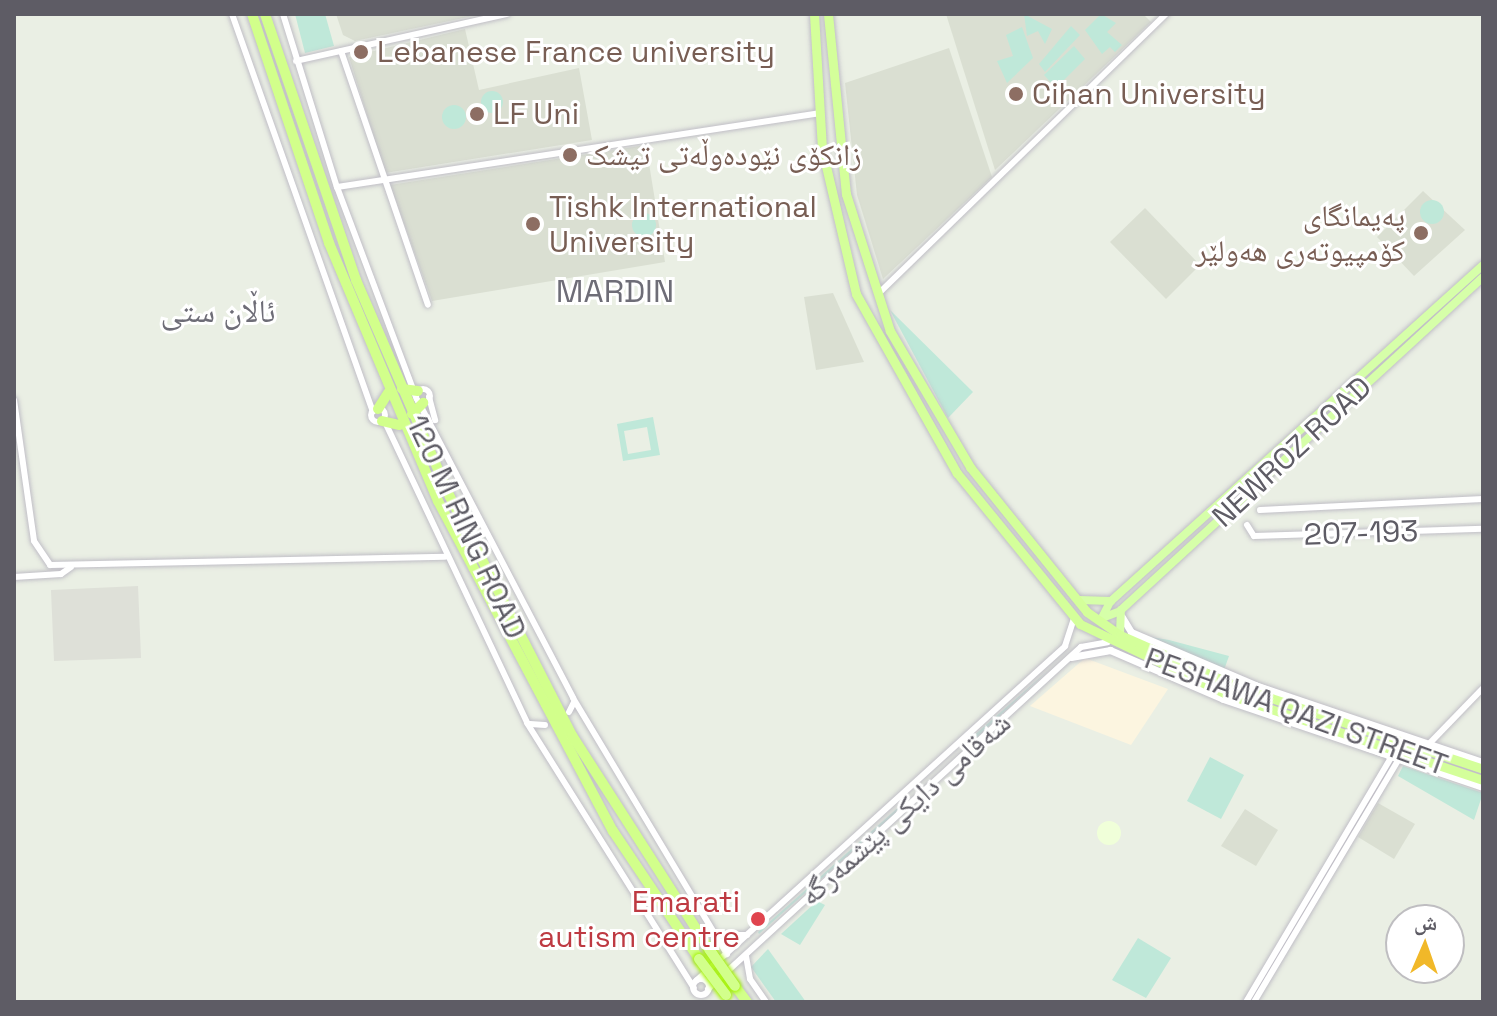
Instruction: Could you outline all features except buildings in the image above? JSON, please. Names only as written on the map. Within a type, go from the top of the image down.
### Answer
[{"type":"highway","name":"120 M RING ROAD","points":[[252,14],[320,219],[389,391],[516,660],[613,831],[728,998]]},
{"type":"highway","name":"120 M RING ROAD","points":[[265,14],[332,215],[412,414],[573,737],[709,949],[747,1002]]},
{"type":"highway","name":"PESHAWA QAZI STREET","points":[[814,14],[819,113],[830,201],[856,294],[957,473],[1073,616],[1119,650],[1294,721],[1464,762],[1483,777]]},
{"type":"highway","name":"PESHAWA QAZI STREET","points":[[828,14],[842,173],[876,297],[969,464],[1075,596],[1120,635],[1397,748],[1461,773],[1483,777]]},
{"type":"highway","points":[[826,174],[834,182],[842,173]]},
{"type":"highway","points":[[830,201],[835,190],[846,194]]},
{"type":"highway","points":[[402,389],[421,397],[412,414]]},
{"type":"highway","points":[[389,391],[380,415],[396,419],[408,435]]},
{"type":"highway","points":[[943,452],[955,455],[956,444]]},
{"type":"highway","points":[[957,473],[959,462],[969,464]]},
{"type":"highway","points":[[1461,773],[1464,762]]},
{"type":"main road","name":"NEWROZ ROAD","points":[[1121,610],[1331,417],[1483,265]]},
{"type":"main road","name":"NEWROZ ROAD","points":[[1111,601],[1318,412],[1462,301],[1483,277]]},
{"type":"main road","points":[[1328,429],[1331,417]]},
{"type":"main road","points":[[1075,596],[1095,605],[1111,601]]},
{"type":"main road","points":[[1111,601],[1103,618],[1121,610]]},
{"type":"main road","points":[[1120,635],[1121,610]]},
{"type":"main road","points":[[1121,610],[1131,632],[1204,668]]},
{"type":"main road","points":[[1071,657],[1097,648],[1119,650]]},
{"type":"main road","points":[[1397,748],[1429,744],[1483,762]]},
{"type":"main road","points":[[1397,748],[1483,777]]},
{"type":"street","points":[[232,14],[367,389],[445,557],[527,723],[705,1002]]},
{"type":"street","points":[[283,14],[337,187],[421,397],[573,698],[717,932],[727,954]]},
{"type":"street","points":[[296,61],[507,14]]},
{"type":"street","points":[[876,297],[1166,14]]},
{"type":"street","points":[[342,50],[382,179],[408,240],[428,305]]},
{"type":"street","points":[[337,187],[819,113]]},
{"type":"street","points":[[409,365],[438,432]]},
{"type":"street","points":[[14,400],[36,550],[44,563],[71,567],[445,557]]},
{"type":"street","points":[[1260,510],[1483,499]]},
{"type":"street","name":"207-193","points":[[1247,525],[1254,536],[1483,529]]},
{"type":"street","points":[[14,577],[61,574],[71,567]]},
{"type":"street","points":[[1073,616],[1069,641],[1078,641],[1079,649],[1108,642]]},
{"type":"street","name":"شەقامی دایکی پێشمەرگە","points":[[694,985],[1069,641]]},
{"type":"street","name":"شەقامی دایکی پێشمەرگە","points":[[707,990],[1079,649]]},
{"type":"street","points":[[1048,661],[1057,670]]},
{"type":"street","points":[[1429,744],[1483,688]]},
{"type":"street","points":[[569,712],[573,698]]},
{"type":"street","points":[[527,723],[545,725]]},
{"type":"street","points":[[1254,1002],[1397,748]]},
{"type":"street","points":[[936,763],[947,772]]},
{"type":"street","points":[[916,782],[925,782],[927,791]]},
{"type":"street","points":[[717,932],[750,933],[762,940]]},
{"type":"street","points":[[1246,1002],[1282,948]]},
{"type":"street","points":[[747,953],[750,979],[766,1002]]},
{"type":"street","points":[[727,972],[750,979]]},
{"type":"street","points":[[694,985],[707,990]]},
{"type":"street","points":[[694,985],[707,990]]},
{"type":"street","points":[[705,1002],[707,990]]},
{"type":"shaded area","points":[[295,14],[325,14],[334,46],[305,53]]},
{"type":"shaded area","points":[[336,14],[482,14],[355,41],[343,35]]},
{"type":"shaded area","name":"Cihan University","points":[[946,14],[1143,14],[1151,22],[995,170]]},
{"type":"shaded area","points":[[1024,14],[1052,29],[1045,44],[1038,31],[1027,36]]},
{"type":"shaded area","points":[[1101,14],[1116,23],[1107,32],[1122,45],[1115,52],[1110,47],[1102,54],[1085,30]]},
{"type":"shaded area","points":[[1071,26],[1080,35],[1045,72],[1039,64]]},
{"type":"shaded area","points":[[1022,27],[1033,58],[1007,83],[997,61],[1013,56],[1006,35]]},
{"type":"shaded area","name":"LF Uni","points":[[465,29],[479,90],[579,68],[592,140],[385,173],[349,57]]},
{"type":"shaded area","points":[[1074,46],[1085,59],[1056,88],[1044,75]]},
{"type":"shaded area","points":[[949,48],[992,177],[883,279],[857,195],[845,83]]},
{"type":"shaded area","points":[[492,91],[500,94],[503,102],[500,110],[492,113],[484,110],[481,102],[484,94]]},
{"type":"shaded area","points":[[454,105],[462,109],[466,117],[462,125],[454,129],[446,125],[442,117],[446,109]]},
{"type":"shaded area","name":"Tishk International University","points":[[646,145],[665,262],[432,301],[390,185]]},
{"type":"shaded area","name":"پەیمانگای کۆمپیوتەری هەولێر","points":[[1423,191],[1465,230],[1414,276],[1377,237]]},
{"type":"shaded area","points":[[1432,200],[1441,203],[1444,212],[1441,221],[1432,224],[1423,221],[1420,212],[1423,203]]},
{"type":"shaded area","points":[[1145,208],[1200,265],[1166,299],[1110,242]]},
{"type":"shaded area","points":[[644,213],[655,220],[656,225],[649,236],[644,237],[633,230],[632,225],[639,214]]},
{"type":"shaded area","points":[[833,293],[864,362],[816,370],[804,297]]},
{"type":"shaded area","points":[[891,312],[973,392],[948,418]]},
{"type":"shaded area","points":[[653,417],[660,455],[623,461],[617,424]],"holes":[[[647,427],[651,450],[628,454],[624,431]]]},
{"type":"shaded area","points":[[138,586],[141,658],[54,661],[51,590]]},
{"type":"shaded area","points":[[1151,637],[1169,640],[1229,656],[1224,670]]},
{"type":"shaded area","points":[[1085,658],[1168,689],[1131,745],[1030,706]]},
{"type":"shaded area","points":[[1051,668],[973,741],[964,748],[971,738]]},
{"type":"shaded area","points":[[1210,757],[1244,775],[1221,819],[1187,801]]},
{"type":"shaded area","points":[[1403,766],[1483,793],[1474,820],[1398,776]]},
{"type":"shaded area","points":[[1378,803],[1415,824],[1394,859],[1358,837]]},
{"type":"shaded area","points":[[901,805],[897,812],[759,934],[758,932]]},
{"type":"shaded area","points":[[1245,809],[1278,830],[1256,866],[1221,846]]},
{"type":"shaded area","points":[[1109,821],[1117,825],[1121,833],[1117,841],[1109,845],[1101,841],[1097,833],[1101,825]]},
{"type":"shaded area","points":[[817,901],[825,905],[800,945],[781,934]]},
{"type":"shaded area","points":[[1138,938],[1171,958],[1146,998],[1112,980]]},
{"type":"shaded area","points":[[768,949],[806,1002],[776,1002],[751,967]]},
{"type":"place","name":"Lebanese France university","points":[[361,52]]},
{"type":"place","name":"Cihan University","points":[[1016,94]]},
{"type":"place","name":"LF Uni","points":[[477,114]]},
{"type":"place","name":"زانکۆی نێودەوڵەتی تیشک","points":[[570,155]]},
{"type":"place","name":"Tishk International University","points":[[533,224]]},
{"type":"place","name":"پەیمانگای کۆمپیوتەری هەولێر","points":[[1421,233]]},
{"type":"place","name":"Emarati autism centre","points":[[758,919]]},
{"type":"district","name":"MARDIN","points":[[615,291]]},
{"type":"district","name":"ئاڵان ستی","points":[[218,311]]}]
